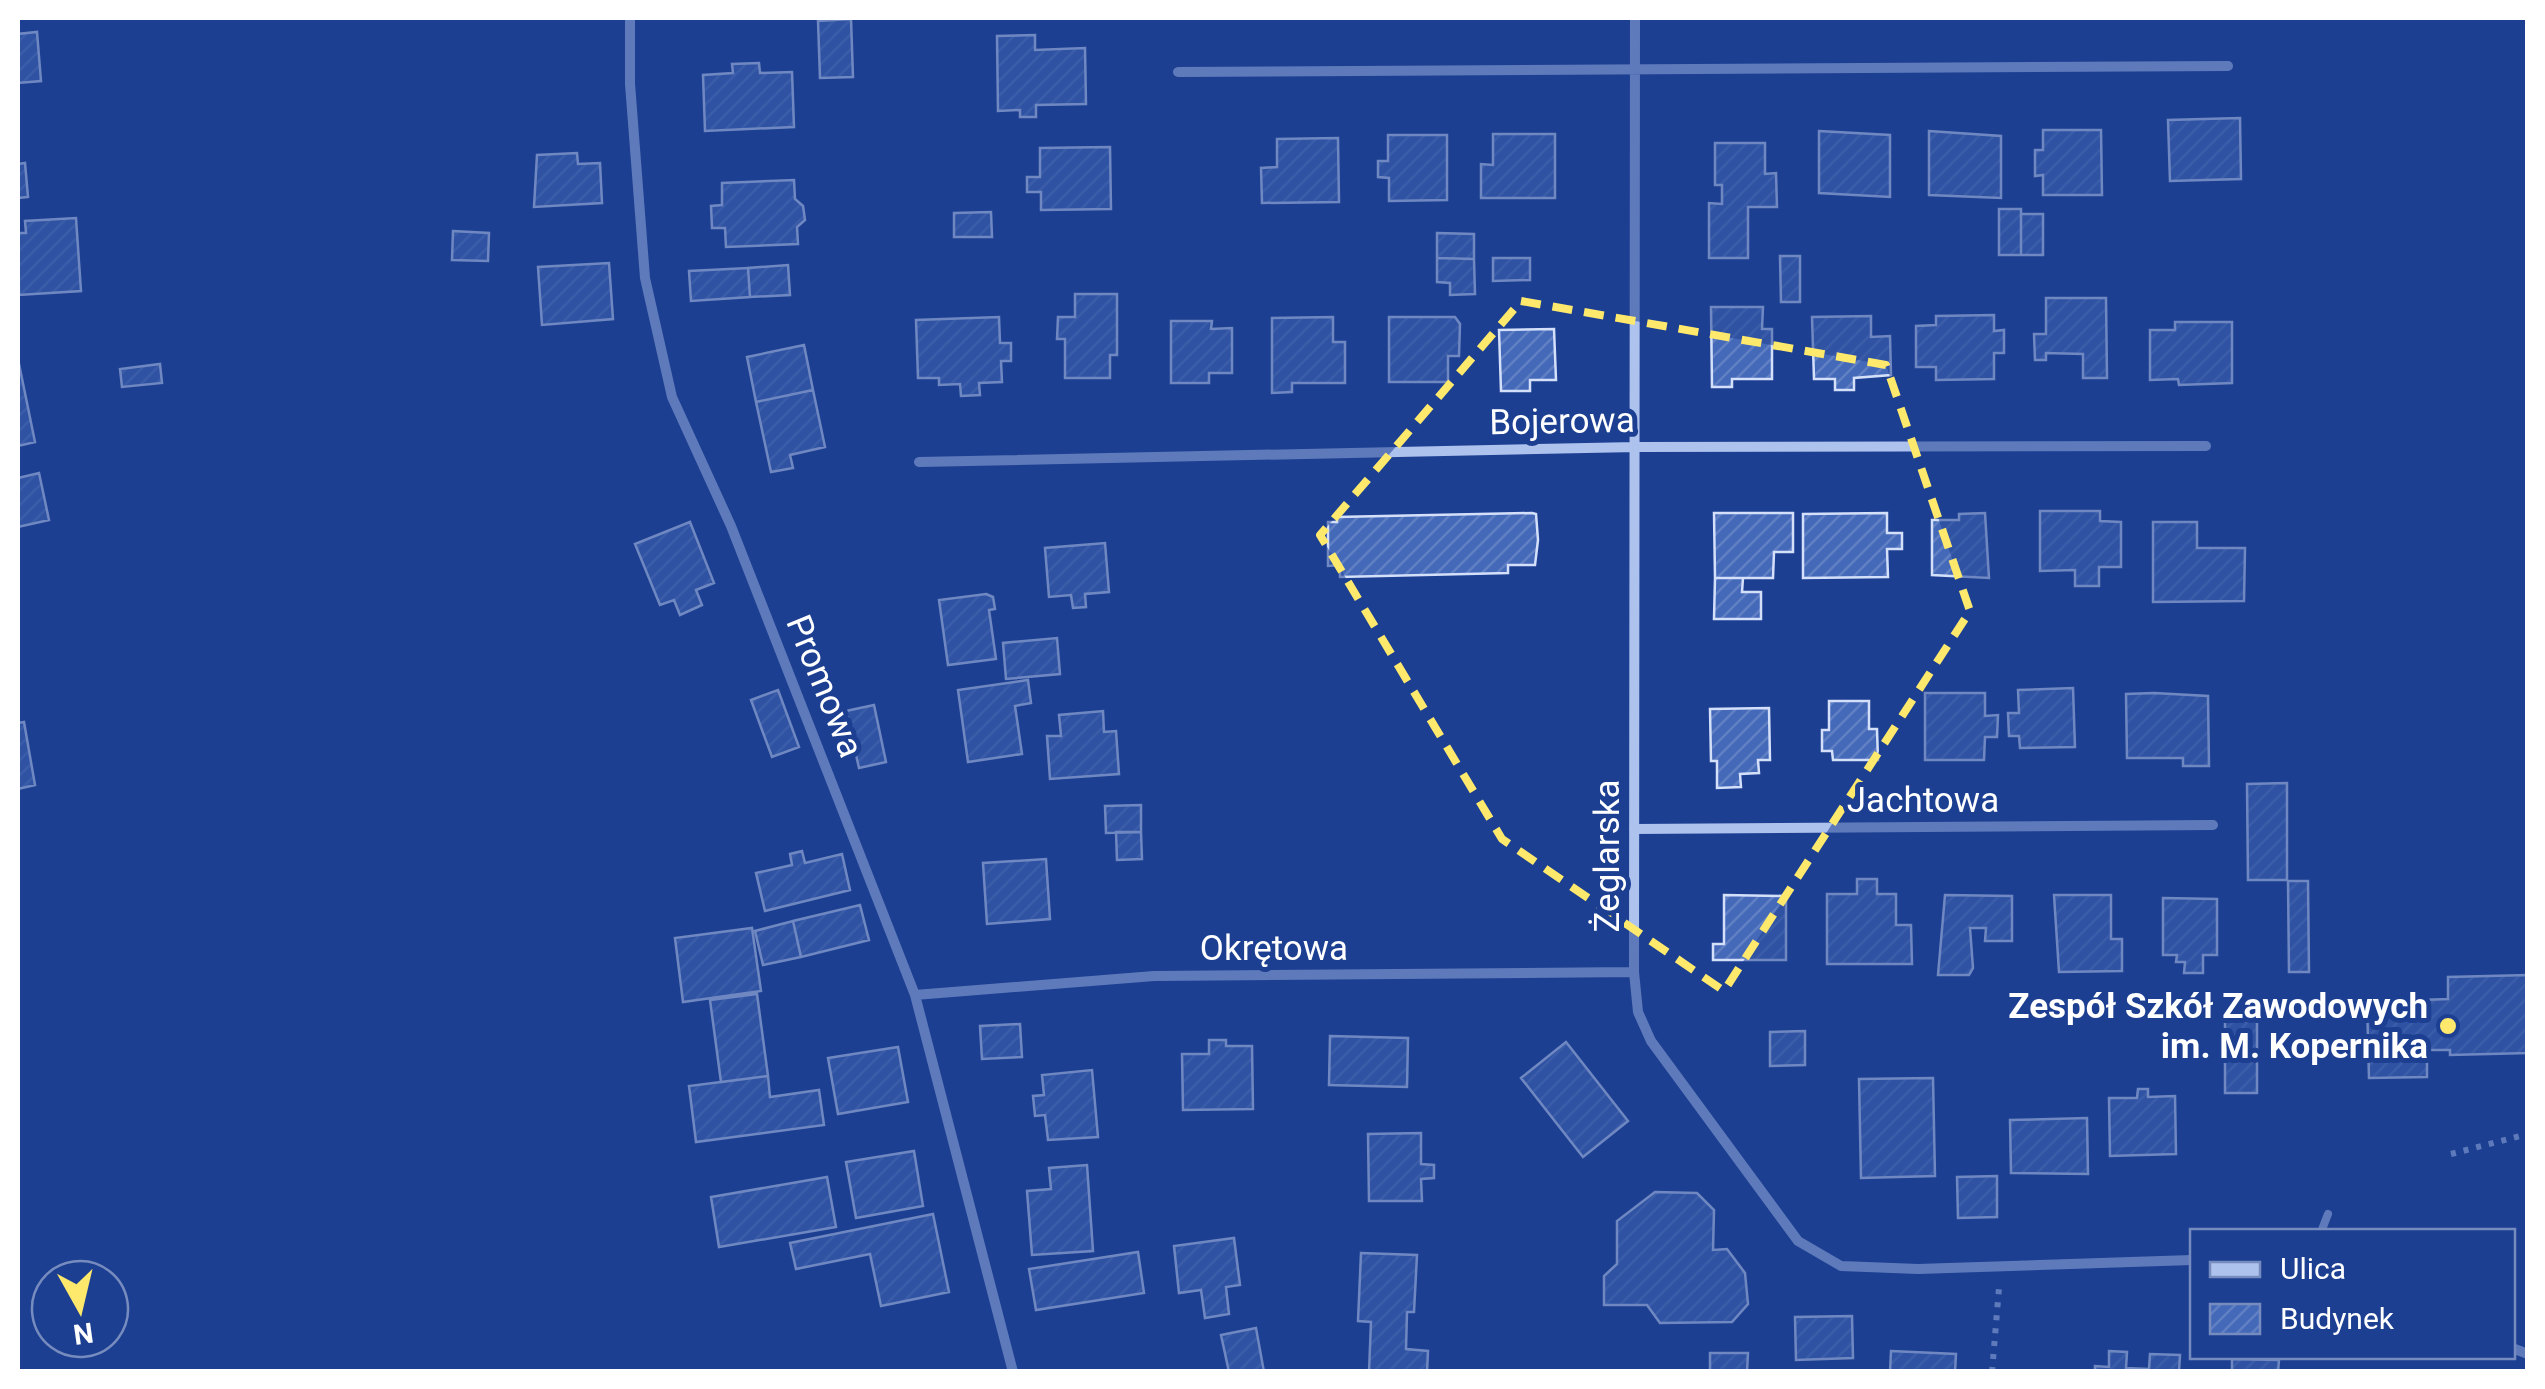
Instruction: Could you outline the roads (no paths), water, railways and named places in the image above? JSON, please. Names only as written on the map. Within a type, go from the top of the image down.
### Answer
[{"type":"street","name":"Promowa","points":[[630,18],[630,84],[646,278],[672,397],[731,526],[915,995],[1013,1372]]},
{"type":"street","name":"Żeglarska","points":[[1635,18],[1634,972],[1638,1012],[1651,1041],[1798,1241],[1841,1266],[1863,1270],[2190,1260]]},
{"type":"street","points":[[1178,72],[2228,66]]},
{"type":"street","name":"Bojerowa","points":[[919,462],[1636,447],[2206,446]]},
{"type":"street","name":"Jachtowa","points":[[1634,829],[2213,825]]},
{"type":"street","name":"Okrętowa","points":[[915,995],[1154,976],[1634,972]]},
{"type":"lane","points":[[2322,1229],[2328,1214]]},
{"type":"place","name":"Zespół Szkół Zawodowych im. M. Kopernika","points":[[2448,1026]]}]
